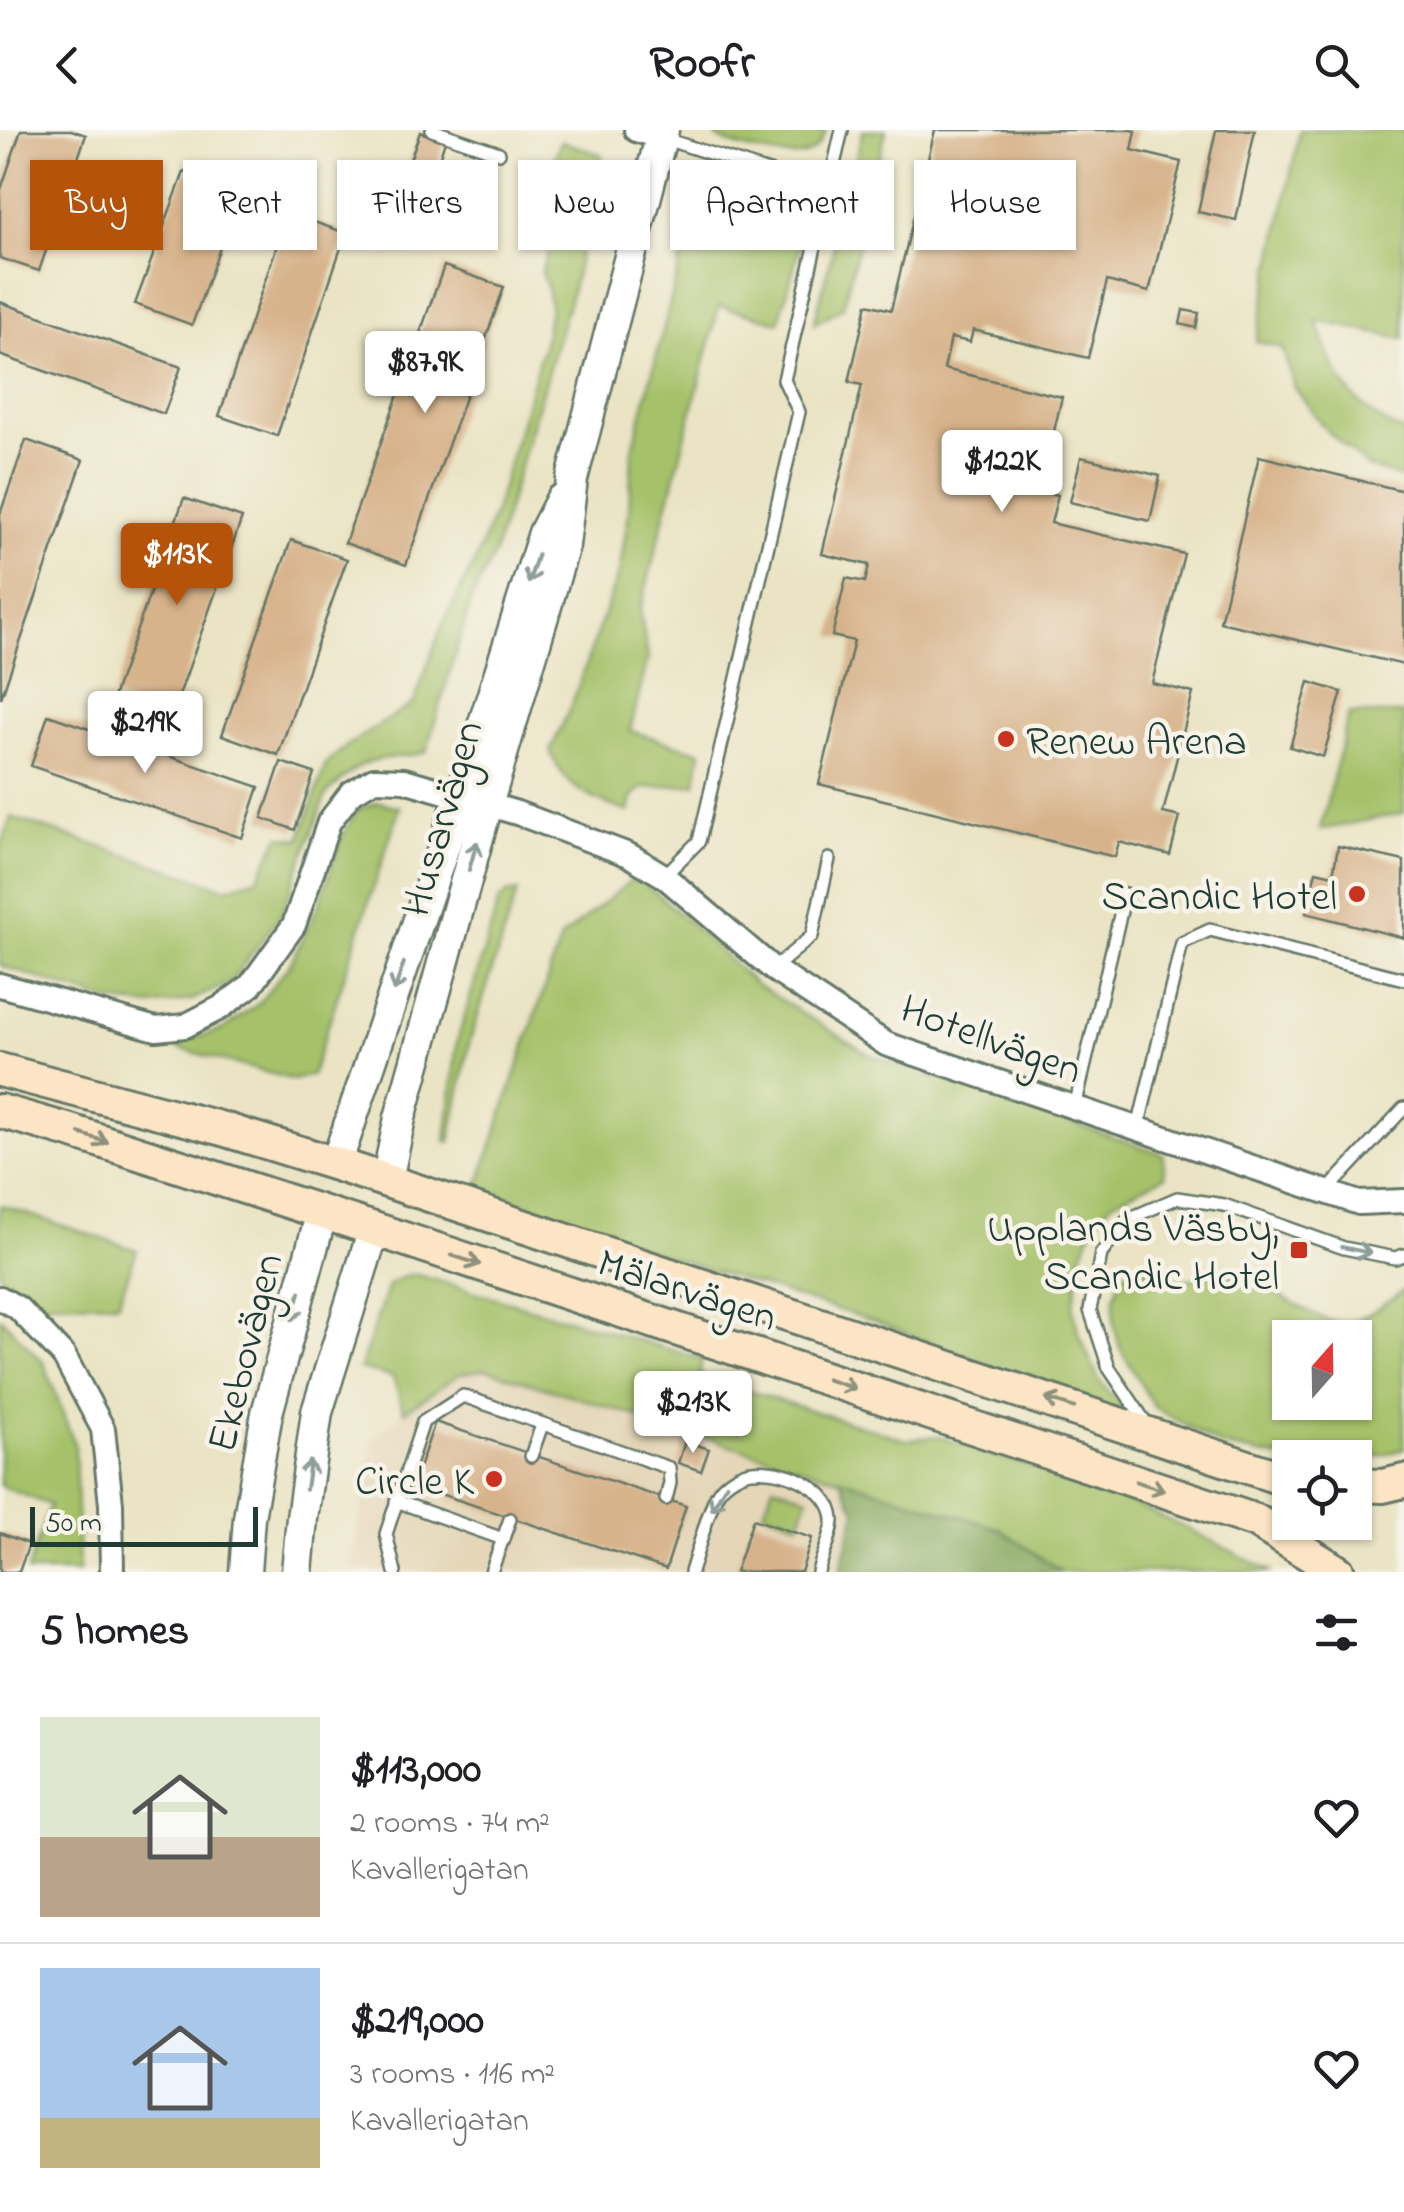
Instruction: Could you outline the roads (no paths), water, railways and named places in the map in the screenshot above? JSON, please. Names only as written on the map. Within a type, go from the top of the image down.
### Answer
[{"type":"main road","name":"Mälarvägen","points":[[0,1070],[224,1128],[1272,1475]]},
{"type":"main road","name":"Mälarvägen","points":[[0,1111],[322,1212],[1256,1521],[1338,1572]]},
{"type":"main road","points":[[322,1212],[336,1164]]},
{"type":"main road","points":[[374,1229],[387,1180]]},
{"type":"main road","points":[[1372,1486],[1404,1481]]},
{"type":"street","name":"Husarvägen","points":[[336,1164],[474,801],[564,544],[572,480],[654,133]]},
{"type":"street","name":"Hotellvägen","points":[[0,985],[156,1029],[185,1026],[220,1008],[250,986],[294,925],[329,822],[350,793],[374,779],[404,780],[517,813],[628,855],[664,876],[773,968],[886,1044],[1359,1203],[1404,1201]]},
{"type":"street","name":"Husarvägen","points":[[387,1180],[474,801]]},
{"type":"street","name":"Ekebovägen","points":[[245,1572],[249,1518],[266,1413],[322,1212]]},
{"type":"street","name":"Ekebovägen","points":[[298,1572],[317,1412],[374,1229]]},
{"type":"street","points":[[0,1298],[18,1308],[64,1356],[102,1428],[111,1504],[112,1572]]},
{"type":"lane","points":[[432,130],[498,153]]},
{"type":"lane","points":[[835,160],[842,130]]},
{"type":"lane","points":[[654,133],[734,160]]},
{"type":"lane","points":[[664,876],[699,841],[799,412],[784,380],[814,250]]},
{"type":"lane","points":[[773,968],[812,936],[829,859]]},
{"type":"lane","points":[[1074,1107],[1125,894]]},
{"type":"lane","points":[[1138,1128],[1182,943],[1210,930],[1404,979]]},
{"type":"lane","points":[[1326,1192],[1404,1108]]},
{"type":"lane","points":[[1153,1434],[1108,1368],[1090,1310],[1101,1254],[1128,1219],[1177,1198],[1224,1205],[1344,1248],[1395,1258],[1404,1255]]},
{"type":"lane","points":[[395,1572],[386,1534],[423,1422],[463,1396],[669,1468],[666,1499]]},
{"type":"lane","points":[[531,1456],[542,1425]]},
{"type":"lane","points":[[690,1572],[718,1492],[733,1478],[751,1470],[778,1472],[802,1480],[827,1504],[833,1520],[818,1572]]},
{"type":"lane","points":[[396,1501],[502,1539]]},
{"type":"lane","points":[[491,1572],[510,1518]]},
{"type":"place","name":"Renew Arena","points":[[1006,739]]},
{"type":"place","name":"Scandic Hotel","points":[[1357,894]]},
{"type":"place","name":"Upplands Väsby, Scandic Hotel","points":[[1299,1250]]},
{"type":"place","name":"Circle K","points":[[494,1479]]}]
